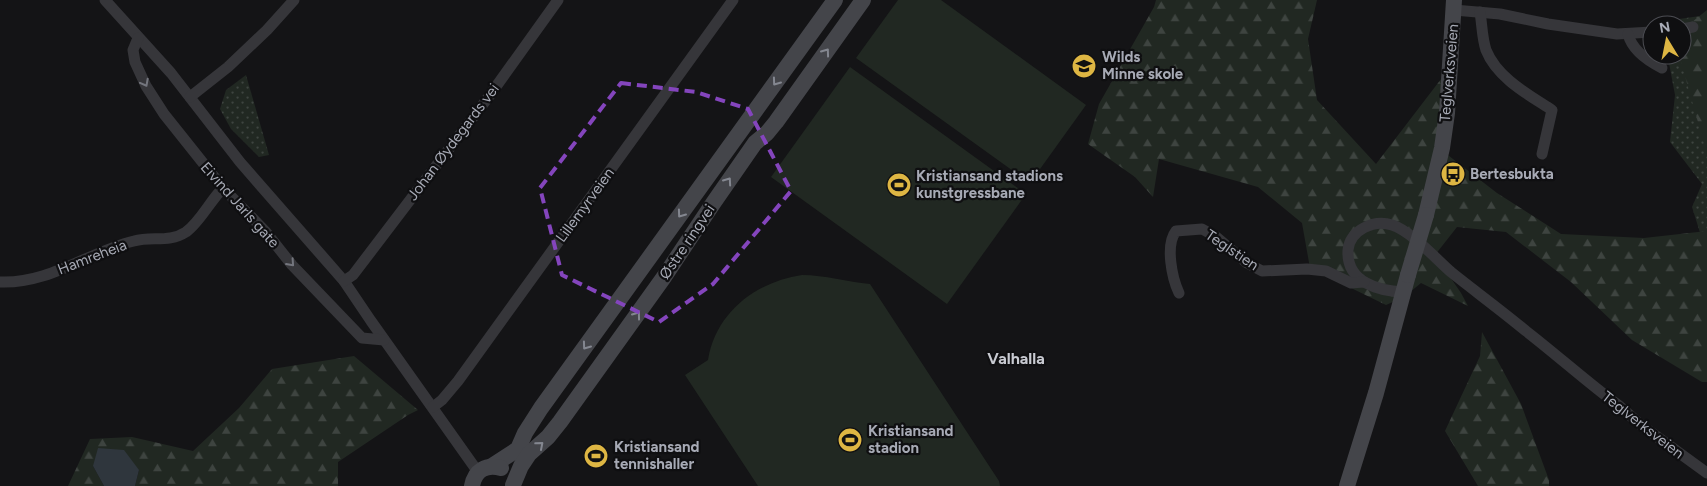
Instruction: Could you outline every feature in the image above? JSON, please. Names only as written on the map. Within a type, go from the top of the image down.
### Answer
[{"type":"street","name":"Eivind Jarls gate","points":[[105,0],[170,73],[240,162],[344,281],[481,475]]},
{"type":"street","points":[[190,97],[228,67],[268,30],[294,0]]},
{"type":"street","name":"Johan Øydegards vei","points":[[344,281],[353,275],[437,165],[558,0]]},
{"type":"street","name":"Lillemyrveien","points":[[433,407],[442,400],[464,373],[733,0]]},
{"type":"street","name":"Østre ringvei","points":[[481,475],[518,449],[525,433],[541,408],[835,0]]},
{"type":"street","name":"Østre ringvei","points":[[513,485],[521,466],[529,454],[548,437],[560,422],[664,277],[755,143],[776,122],[863,0]]},
{"type":"street","name":"Teglverksveien","points":[[1347,486],[1376,392],[1426,215],[1442,148],[1447,112],[1454,5],[1480,12],[1500,14],[1576,29],[1617,34],[1642,33]]},
{"type":"street","points":[[1480,12],[1486,49],[1495,65],[1511,83],[1552,110],[1542,154]]},
{"type":"street","points":[[1628,34],[1630,41],[1637,50],[1653,64],[1662,68]]},
{"type":"street","name":"Eivind Jarls gate","points":[[138,38],[133,50],[135,62],[146,86],[169,121],[223,188],[265,231],[292,264],[362,338],[384,340]]},
{"type":"street","name":"Hamreheia","points":[[0,282],[34,278],[64,269],[108,249],[136,240],[175,237],[187,231],[223,188]]},
{"type":"street","name":"Teglverksveien","points":[[1364,282],[1355,274],[1348,262],[1348,247],[1354,236],[1365,227],[1377,223],[1391,224],[1404,231],[1450,271],[1641,425],[1707,472]]},
{"type":"street","name":"Teglstien","points":[[1179,294],[1172,271],[1171,241],[1176,231],[1195,228],[1202,229],[1215,236],[1247,263],[1262,271],[1294,269],[1326,271],[1351,283],[1364,282]]},
{"type":"street","points":[[1364,282],[1377,288],[1404,292]]},
{"type":"street","points":[[481,475],[505,470],[511,478],[513,485]]},
{"type":"highlighted area","points":[[621,83],[696,92],[748,109],[791,191],[713,284],[659,322],[562,275],[540,188]]},
{"type":"green space","points":[[898,0],[941,0],[1086,105],[1030,183],[856,58]]},
{"type":"green space","points":[[1156,0],[1317,0],[1308,39],[1317,100],[1376,164],[1451,66],[1440,149],[1497,193],[1561,234],[1644,238],[1707,231],[1707,382],[1702,382],[1632,340],[1571,282],[1506,232],[1457,227],[1435,255],[1468,306],[1421,283],[1404,297],[1386,305],[1310,268],[1302,223],[1258,187],[1159,159],[1153,197],[1135,177],[1088,144],[1099,104],[1154,7]]},
{"type":"green space","points":[[1707,10],[1707,154],[1682,65],[1692,65],[1692,22]]},
{"type":"green space","points":[[1707,15],[1707,255],[1692,207],[1702,184],[1670,142],[1675,95],[1669,65],[1692,65],[1692,17]]},
{"type":"green space","name":"Kristiansand stadions kunstgressbane","points":[[850,67],[1026,194],[947,304],[771,177]]},
{"type":"green space","points":[[246,75],[269,155],[259,157],[231,129],[220,109],[226,90]]},
{"type":"green space","points":[[802,275],[870,284],[999,481],[1000,486],[758,486],[685,375],[708,360],[712,343],[720,327],[741,302],[769,284]]},
{"type":"green space","points":[[1482,332],[1521,404],[1549,480],[1549,486],[1478,486],[1445,431],[1480,356]]},
{"type":"green space","points":[[354,356],[418,410],[338,462],[338,486],[135,486],[139,470],[93,466],[104,486],[68,486],[90,439],[132,437],[193,451],[239,408],[272,369]]},
{"type":"shaded area","points":[[98,448],[124,450],[139,470],[135,486],[104,486],[93,466]]},
{"type":"place","name":"Wilds Minne skole","points":[[1084,66]]},
{"type":"place","name":"Bertesbukta","points":[[1453,174]]},
{"type":"place","name":"Kristiansand stadions kunstgressbane","points":[[899,185]]},
{"type":"place","name":"Kristiansand stadion","points":[[850,440]]},
{"type":"place","name":"Kristiansand tennishaller","points":[[596,456]]},
{"type":"district","name":"Valhalla","points":[[1016,358]]}]
